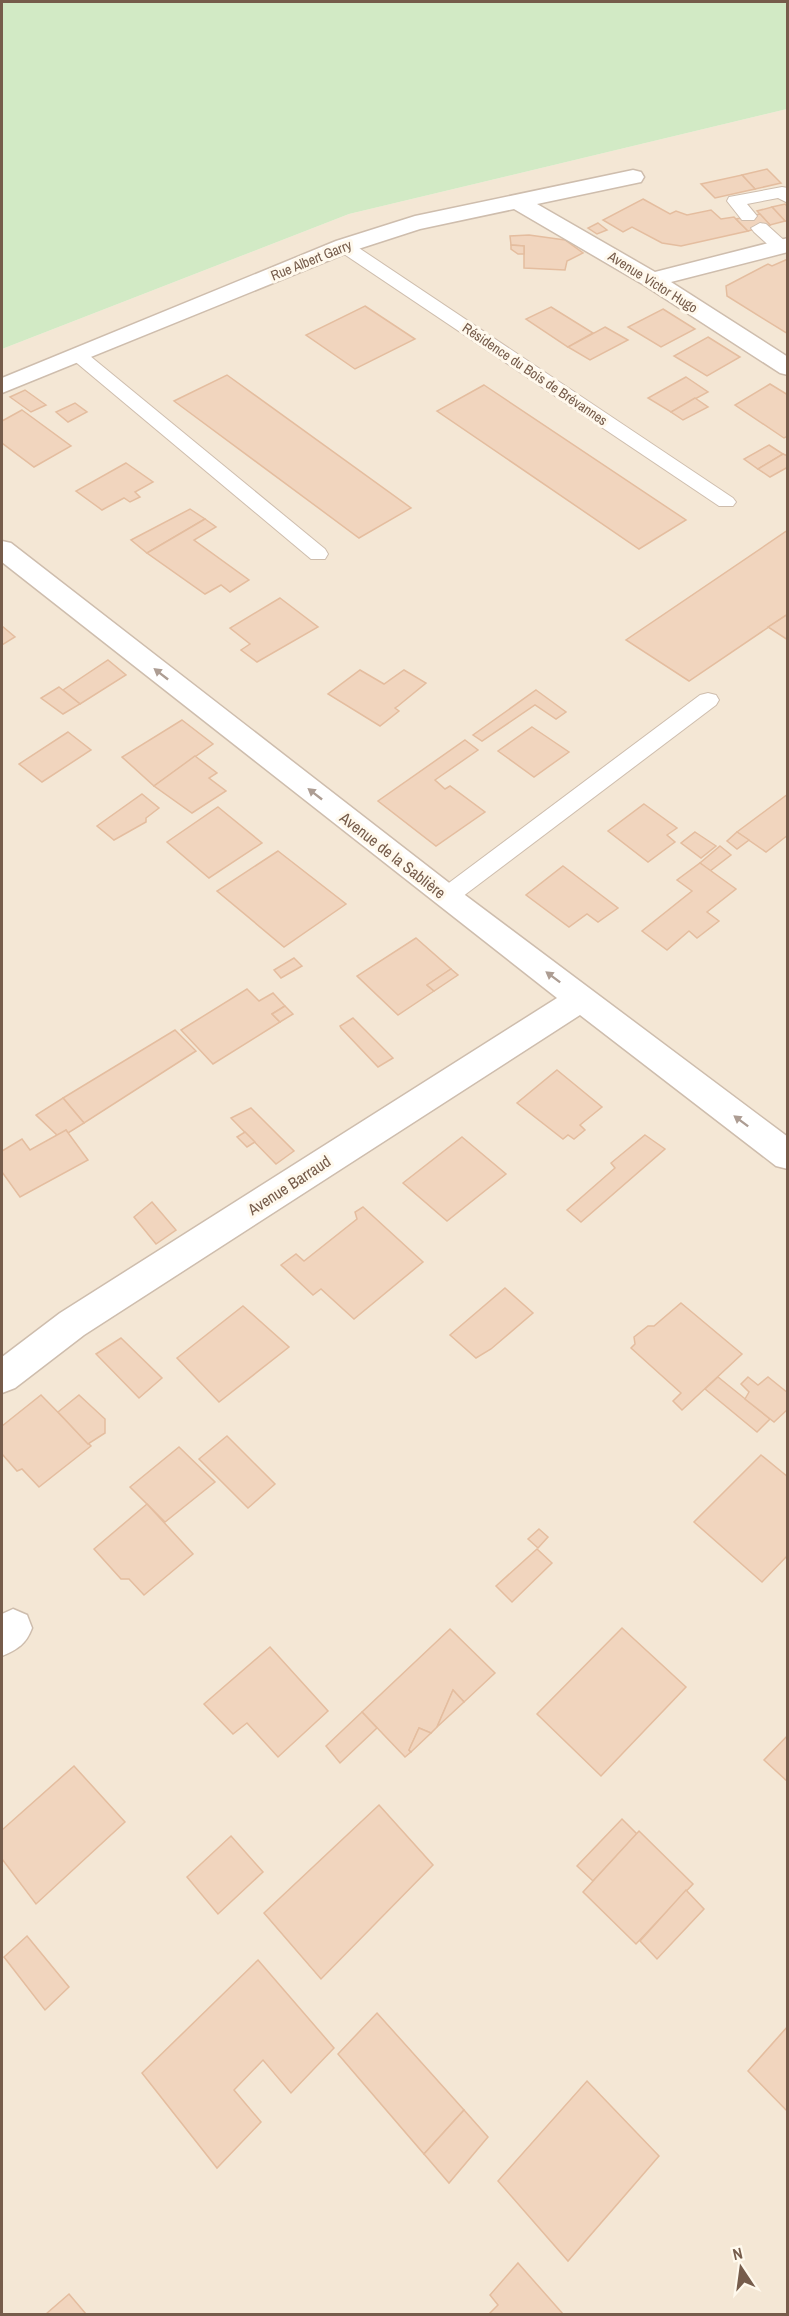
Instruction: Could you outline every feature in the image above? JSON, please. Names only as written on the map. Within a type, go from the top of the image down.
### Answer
[{"type":"street","name":"Rue Albert Garry","points":[[2,386],[344,246],[415,223],[633,177]]},
{"type":"street","name":"Avenue Victor Hugo","points":[[516,201],[652,280],[788,368]]},
{"type":"street","points":[[652,280],[784,246]]},
{"type":"street","name":"Avenue de la Sablière","points":[[2,549],[446,897],[788,1156]]},
{"type":"street","name":"Avenue Barraud","points":[[2,1377],[72,1324],[581,999]]},
{"type":"lane","points":[[784,246],[754,222],[735,201],[782,192],[788,198]]},
{"type":"lane","name":"Résidence du Bois de Brévannes","points":[[344,246],[726,502]]},
{"type":"lane","points":[[78,355],[318,554]]},
{"type":"lane","points":[[446,897],[708,700]]},
{"type":"shaded area","points":[[787,109],[787,2314],[2,2314],[2,349],[349,214]]},
{"type":"green space","points":[[2,2],[787,2],[787,109],[349,214],[2,349]]},
{"type":"building","points":[[767,169],[781,183],[755,189],[742,175]]},
{"type":"building","points":[[742,175],[755,189],[715,198],[701,184]]},
{"type":"building","points":[[643,199],[670,214],[676,211],[687,215],[711,210],[721,219],[734,217],[748,231],[681,246],[662,243],[632,227],[623,232],[603,220]]},
{"type":"building","points":[[785,204],[788,207],[788,221],[785,221],[772,207]]},
{"type":"building","points":[[772,207],[785,221],[770,225],[757,211]]},
{"type":"building","points":[[760,214],[770,225],[748,231],[736,219]]},
{"type":"building","points":[[598,223],[607,230],[597,234],[588,228]]},
{"type":"building","points":[[529,235],[565,240],[583,253],[567,261],[565,270],[524,268],[524,246],[511,245],[510,236]]},
{"type":"building","points":[[511,245],[524,246],[524,254],[518,254],[511,249]]},
{"type":"building","points":[[788,259],[788,334],[727,296],[726,286],[768,264],[772,266]]},
{"type":"building","points":[[365,306],[415,339],[355,369],[306,335]]},
{"type":"building","points":[[551,307],[593,333],[568,347],[526,319]]},
{"type":"building","points":[[663,309],[695,329],[661,347],[628,327]]},
{"type":"building","points":[[605,327],[628,340],[590,360],[568,347]]},
{"type":"building","points":[[708,337],[740,357],[707,376],[674,356]]},
{"type":"building","points":[[227,375],[411,508],[359,538],[174,401]]},
{"type":"building","points":[[686,377],[708,392],[671,412],[648,398]]},
{"type":"building","points":[[770,384],[788,395],[788,436],[784,438],[735,405]]},
{"type":"building","points":[[484,385],[686,520],[639,549],[437,411]]},
{"type":"building","points":[[25,390],[46,405],[31,412],[10,397]]},
{"type":"building","points":[[695,398],[708,407],[683,420],[671,412]]},
{"type":"building","points":[[75,403],[87,412],[68,422],[56,412]]},
{"type":"building","points":[[22,410],[71,446],[34,467],[2,443],[2,421]]},
{"type":"building","points":[[769,445],[783,454],[758,469],[744,459]]},
{"type":"building","points":[[783,454],[788,456],[788,467],[770,477],[758,469]]},
{"type":"building","points":[[126,463],[153,482],[135,492],[140,497],[130,502],[124,498],[102,510],[76,491]]},
{"type":"building","points":[[190,509],[205,519],[147,553],[131,540]]},
{"type":"building","points":[[205,519],[216,527],[194,540],[249,580],[230,592],[221,585],[205,594],[147,553]]},
{"type":"building","points":[[788,530],[788,614],[689,681],[626,640]]},
{"type":"building","points":[[280,598],[318,627],[257,662],[241,650],[250,644],[230,628]]},
{"type":"building","points":[[788,614],[788,640],[768,627]]},
{"type":"building","points":[[2,626],[15,637],[2,645]]},
{"type":"building","points":[[108,660],[126,675],[80,704],[63,690]]},
{"type":"building","points":[[360,670],[384,684],[404,670],[426,683],[395,708],[399,711],[380,726],[328,694]]},
{"type":"building","points":[[59,687],[80,704],[63,714],[41,698]]},
{"type":"building","points":[[536,690],[566,712],[556,719],[535,705],[482,741],[473,735]]},
{"type":"building","points":[[182,720],[213,744],[154,786],[122,757]]},
{"type":"building","points":[[532,727],[569,752],[534,777],[498,751]]},
{"type":"building","points":[[68,732],[91,750],[42,782],[19,764]]},
{"type":"building","points":[[465,740],[478,750],[435,780],[445,789],[450,786],[485,812],[436,846],[378,801]]},
{"type":"building","points":[[195,756],[217,773],[209,778],[226,791],[192,813],[154,786]]},
{"type":"building","points":[[142,794],[159,808],[146,818],[146,822],[114,840],[97,826]]},
{"type":"building","points":[[788,794],[788,835],[766,852],[737,832]]},
{"type":"building","points":[[644,804],[677,828],[667,835],[675,842],[648,862],[608,831]]},
{"type":"building","points":[[218,807],[262,843],[209,878],[167,842]]},
{"type":"building","points":[[695,832],[716,846],[701,858],[681,843]]},
{"type":"building","points":[[737,832],[749,840],[737,849],[727,841]]},
{"type":"building","points":[[720,846],[731,855],[710,871],[700,863]]},
{"type":"building","points":[[278,851],[346,904],[284,947],[217,891]]},
{"type":"building","points":[[700,863],[736,889],[707,912],[719,921],[697,938],[689,931],[667,950],[642,931],[692,891],[677,880]]},
{"type":"building","points":[[563,866],[618,908],[598,922],[587,914],[569,927],[526,895]]},
{"type":"building","points":[[416,938],[451,969],[427,985],[434,991],[398,1015],[357,976]]},
{"type":"building","points":[[294,958],[302,966],[281,978],[274,970]]},
{"type":"building","points":[[451,969],[458,975],[434,991],[427,985]]},
{"type":"building","points":[[247,989],[259,1001],[273,993],[285,1006],[272,1014],[280,1022],[213,1064],[181,1030]]},
{"type":"building","points":[[285,1006],[293,1014],[280,1022],[272,1014]]},
{"type":"building","points":[[353,1018],[393,1058],[378,1067],[341,1028],[340,1026]]},
{"type":"building","points":[[175,1030],[196,1051],[84,1123],[63,1098]]},
{"type":"building","points":[[557,1070],[602,1107],[580,1125],[585,1130],[574,1139],[568,1135],[563,1139],[517,1103]]},
{"type":"building","points":[[63,1098],[84,1123],[58,1136],[36,1115]]},
{"type":"building","points":[[251,1108],[294,1151],[276,1164],[231,1118]]},
{"type":"building","points":[[66,1130],[88,1160],[20,1197],[2,1172],[2,1151],[22,1139],[30,1150]]},
{"type":"building","points":[[245,1132],[255,1142],[247,1147],[237,1137]]},
{"type":"building","points":[[645,1135],[665,1149],[581,1222],[567,1210],[615,1168],[611,1163]]},
{"type":"building","points":[[462,1137],[506,1174],[447,1221],[403,1183]]},
{"type":"building","points":[[152,1202],[176,1230],[156,1244],[134,1217]]},
{"type":"building","points":[[363,1207],[423,1262],[354,1319],[321,1289],[313,1295],[281,1265],[296,1254],[304,1261],[357,1219],[355,1212]]},
{"type":"building","points":[[505,1288],[533,1313],[491,1349],[476,1358],[450,1335]]},
{"type":"building","points":[[681,1303],[742,1354],[682,1410],[673,1401],[681,1393],[631,1348],[635,1344],[634,1337],[648,1326],[654,1326]]},
{"type":"building","points":[[243,1306],[289,1347],[219,1402],[177,1358]]},
{"type":"building","points":[[121,1338],[162,1378],[139,1398],[96,1354]]},
{"type":"building","points":[[718,1377],[770,1419],[757,1432],[705,1389]]},
{"type":"building","points":[[748,1377],[758,1385],[768,1377],[788,1393],[788,1409],[774,1422],[745,1399],[749,1392],[741,1384]]},
{"type":"building","points":[[41,1395],[91,1446],[39,1487],[22,1469],[17,1471],[2,1454],[2,1426]]},
{"type":"building","points":[[79,1395],[105,1419],[105,1433],[88,1444],[58,1412]]},
{"type":"building","points":[[227,1436],[275,1484],[248,1508],[199,1459]]},
{"type":"building","points":[[179,1447],[215,1482],[165,1522],[130,1487]]},
{"type":"building","points":[[761,1455],[788,1477],[788,1555],[762,1582],[694,1522]]},
{"type":"building","points":[[147,1504],[193,1554],[144,1595],[129,1579],[121,1579],[94,1549]]},
{"type":"building","points":[[539,1529],[548,1537],[538,1548],[528,1539]]},
{"type":"building","points":[[537,1549],[552,1563],[512,1602],[496,1586]]},
{"type":"building","points":[[622,1628],[686,1687],[601,1776],[537,1714]]},
{"type":"building","points":[[450,1629],[495,1673],[464,1702],[453,1690],[437,1727],[431,1733],[419,1728],[409,1750],[411,1752],[405,1757],[362,1712]]},
{"type":"building","points":[[270,1647],[328,1711],[278,1757],[247,1723],[233,1734],[204,1704]]},
{"type":"building","points":[[453,1690],[464,1702],[437,1727]]},
{"type":"building","points":[[362,1712],[377,1728],[340,1763],[326,1746]]},
{"type":"building","points":[[419,1728],[431,1733],[411,1752],[409,1750]]},
{"type":"building","points":[[788,1735],[788,1782],[764,1760]]},
{"type":"building","points":[[74,1766],[125,1822],[36,1904],[2,1859],[2,1830]]},
{"type":"building","points":[[379,1805],[433,1865],[321,1979],[264,1913]]},
{"type":"building","points":[[622,1819],[637,1834],[593,1881],[577,1866]]},
{"type":"building","points":[[639,1831],[693,1884],[636,1944],[583,1892]]},
{"type":"building","points":[[231,1836],[263,1872],[218,1914],[187,1877]]},
{"type":"building","points":[[686,1890],[704,1909],[657,1959],[640,1941]]},
{"type":"building","points":[[27,1936],[69,1987],[45,2010],[4,1957]]},
{"type":"building","points":[[258,1960],[334,2048],[291,2093],[263,2060],[234,2090],[261,2122],[217,2168],[142,2073]]},
{"type":"building","points":[[377,2013],[464,2110],[424,2154],[338,2054]]},
{"type":"building","points":[[788,2026],[788,2112],[748,2071]]},
{"type":"building","points":[[587,2081],[659,2156],[568,2261],[498,2181]]},
{"type":"building","points":[[464,2110],[488,2137],[449,2183],[424,2154]]},
{"type":"building","points":[[518,2263],[563,2314],[489,2314],[498,2305],[490,2295]]},
{"type":"building","points":[[69,2294],[86,2314],[46,2314]]}]
